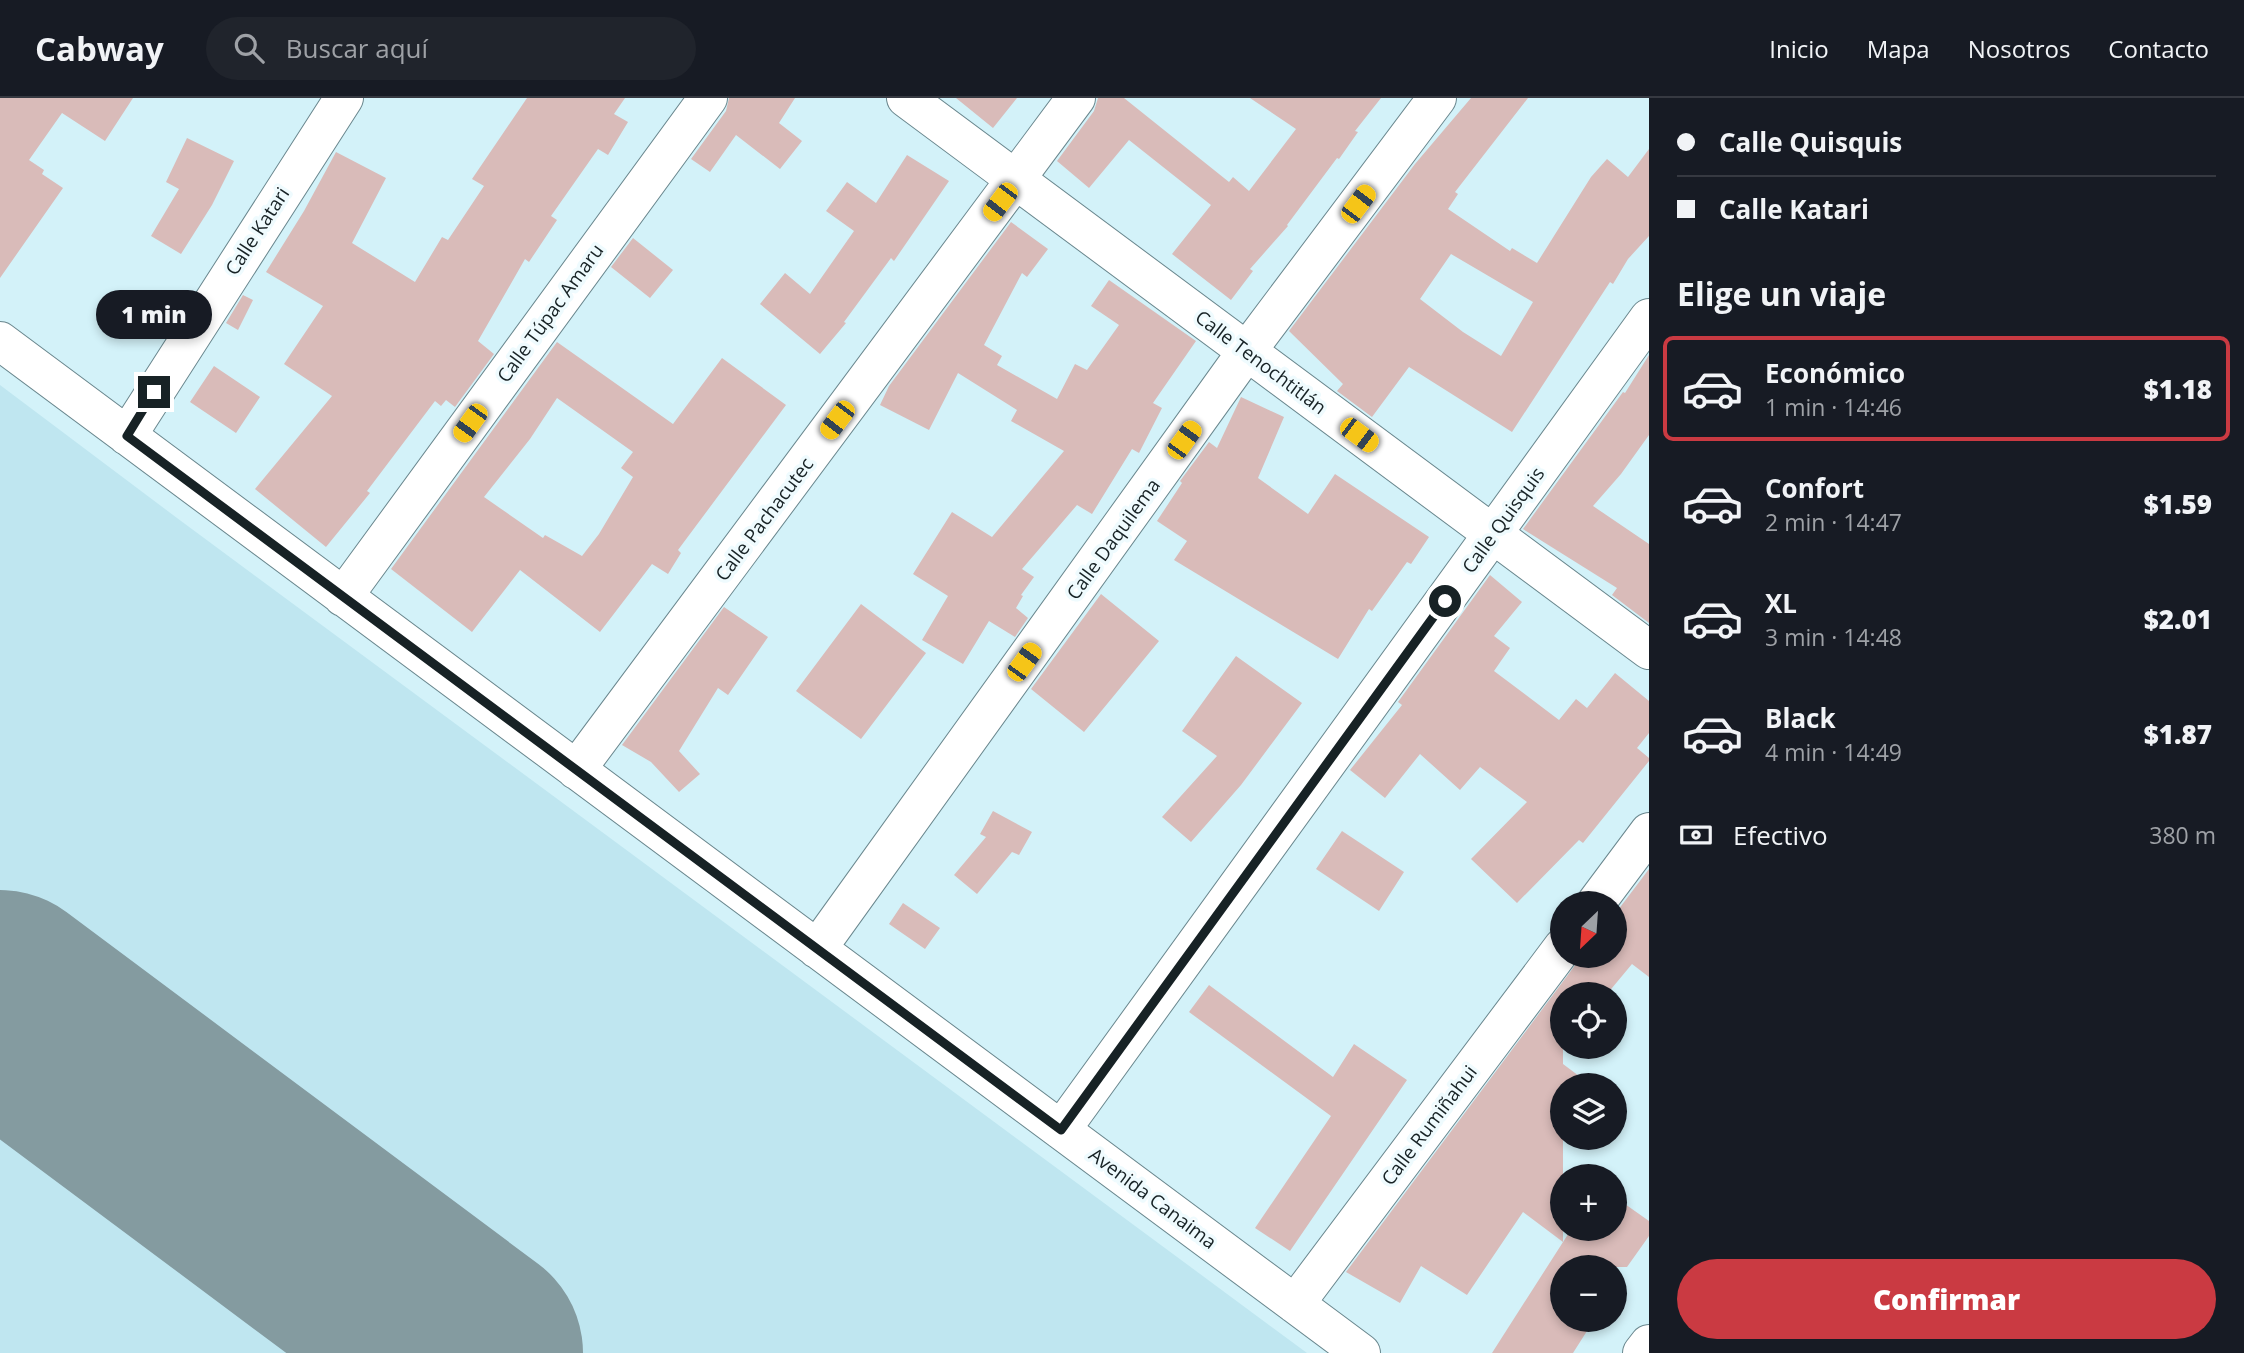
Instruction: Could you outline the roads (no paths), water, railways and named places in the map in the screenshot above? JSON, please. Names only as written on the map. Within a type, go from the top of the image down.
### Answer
[{"type":"street","name":"Calle Katari","points":[[127,436],[344,98]]},
{"type":"street","name":"Calle Túpac Amaru","points":[[343,597],[708,98]]},
{"type":"street","name":"Calle Tenochtitlán","points":[[906,98],[1649,650]]},
{"type":"street","name":"Calle Pachacutec","points":[[576,770],[1076,98]]},
{"type":"street","name":"Calle Daquilema","points":[[817,949],[1247,352],[1437,98]]},
{"type":"street","name":"Calle Quisquis","points":[[1061,1130],[1649,318]]},
{"type":"street","name":"Avenida Canaima","points":[[0,341],[1362,1353]]},
{"type":"street","points":[[1605,891],[1649,832]]},
{"type":"street","name":"Calle Rumiñahui","points":[[1295,1304],[1550,964]]},
{"type":"street","points":[[1642,1353],[1649,1344]]}]
